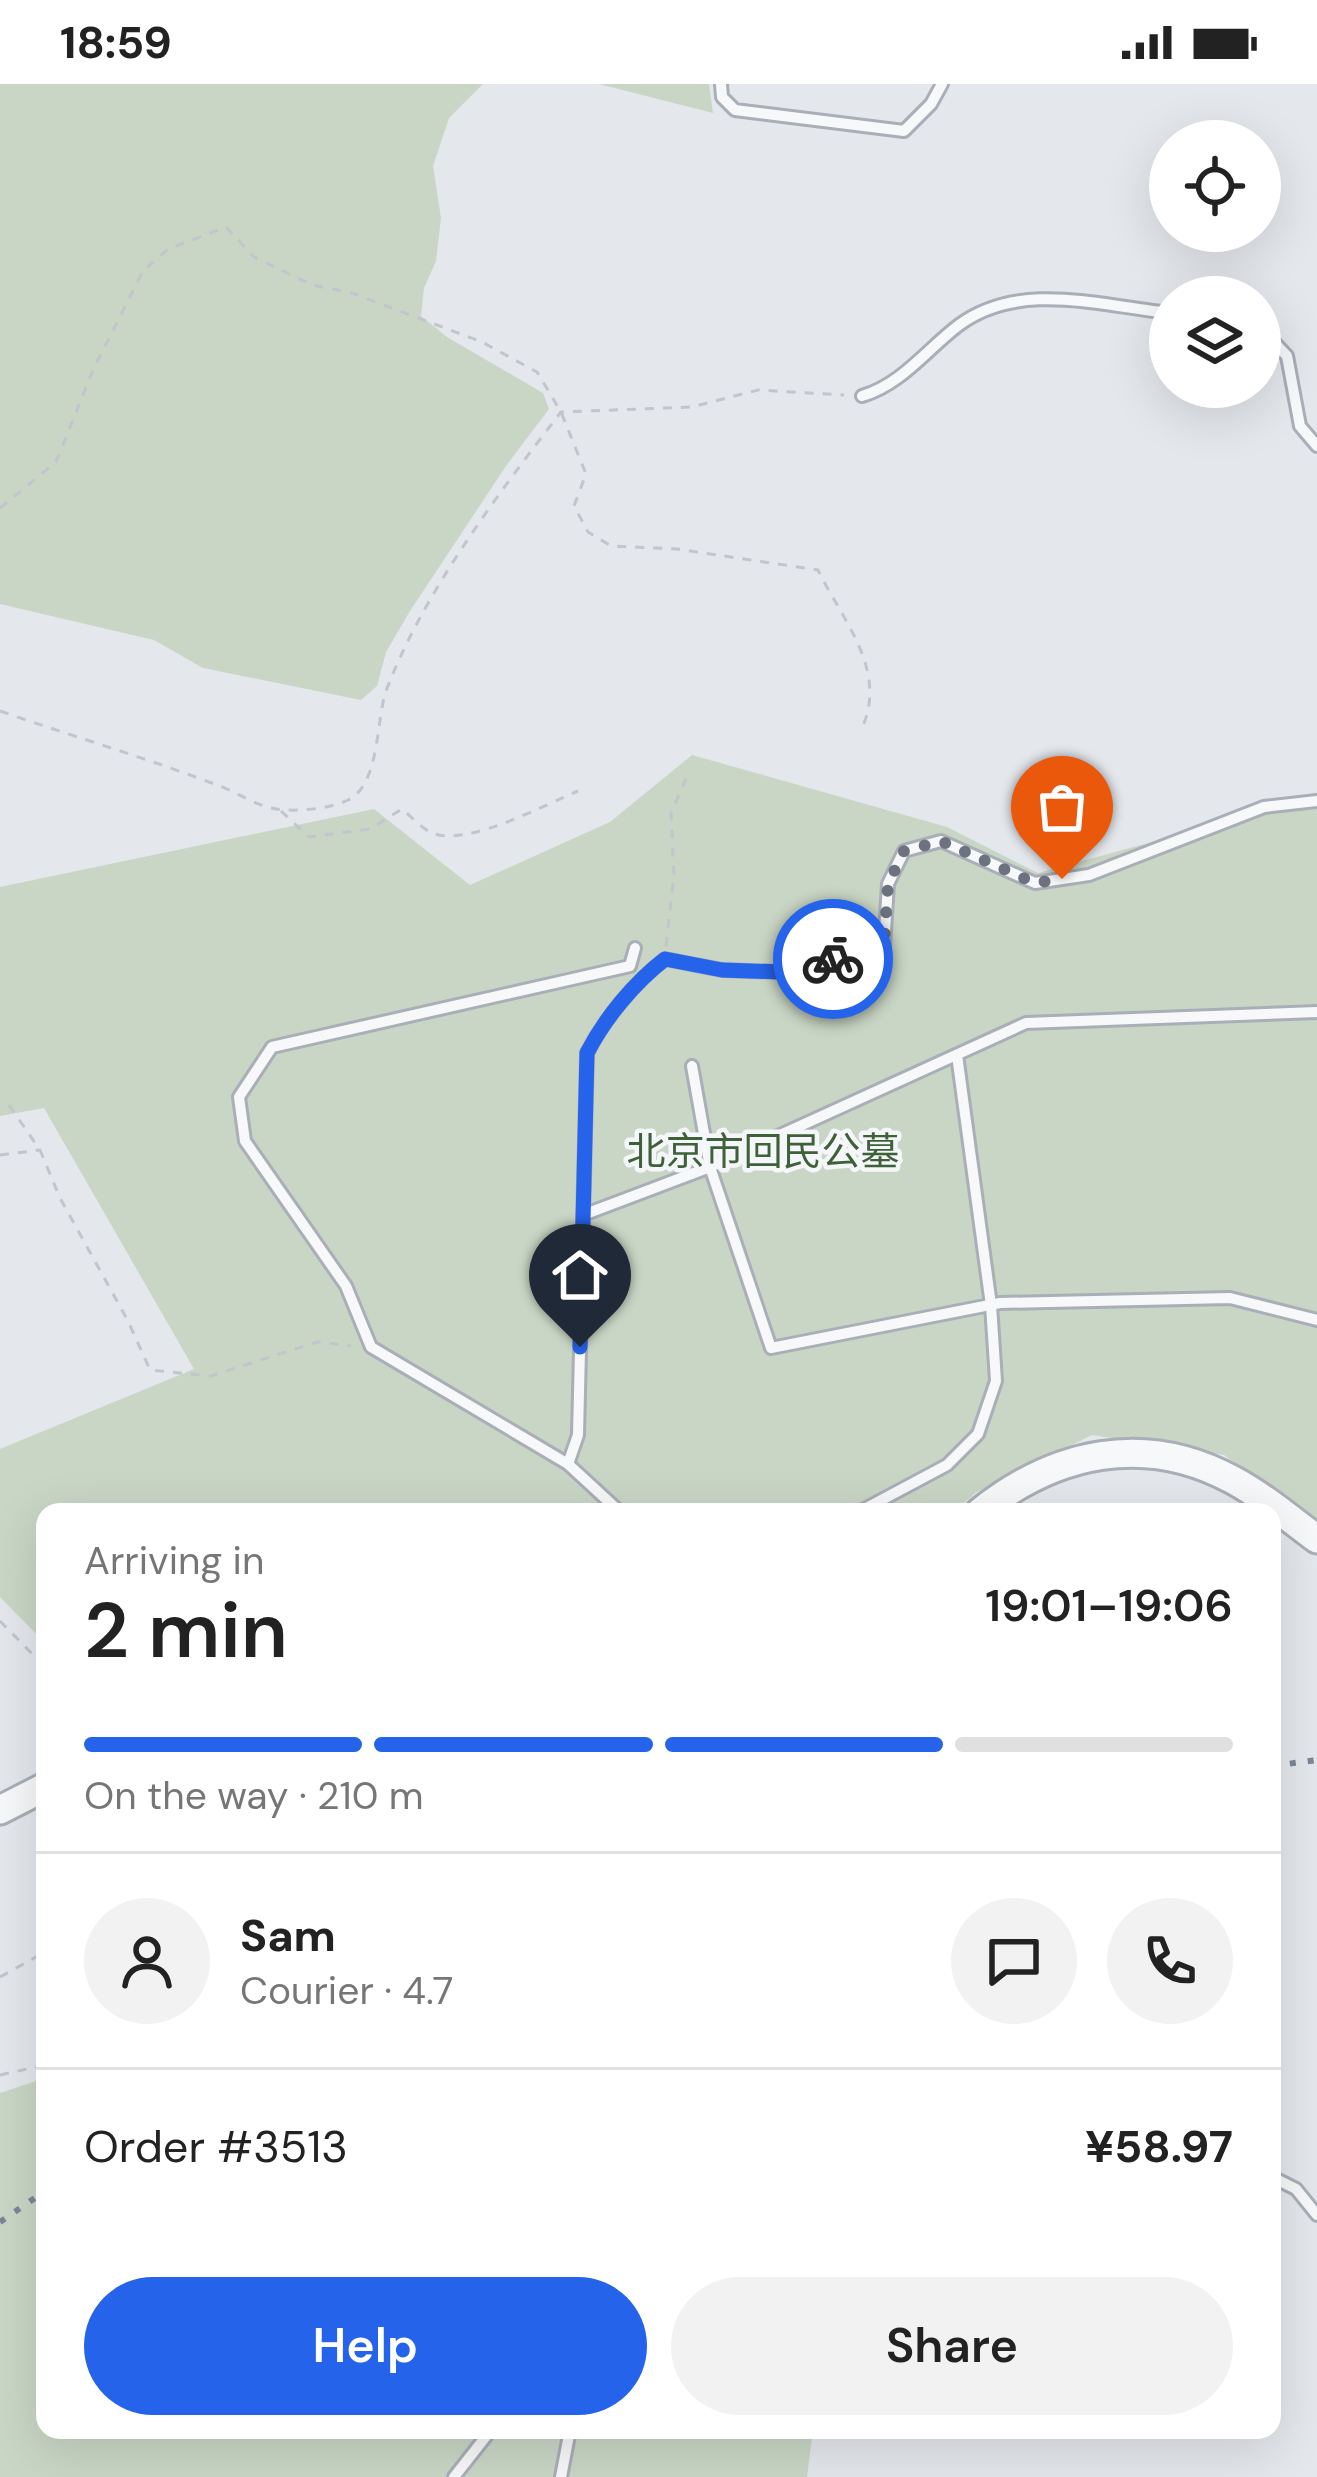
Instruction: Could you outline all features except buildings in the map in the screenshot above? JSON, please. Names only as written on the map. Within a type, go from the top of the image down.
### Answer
[{"type":"street","points":[[993,1503],[1034,1475],[1095,1455],[1158,1451],[1231,1478],[1266,1503]]},
{"type":"street","points":[[1281,1514],[1317,1540]]},
{"type":"street","points":[[0,1810],[36,1792]]},
{"type":"lane","points":[[721,84],[722,97],[735,110],[904,131],[931,104],[942,84]]},
{"type":"lane","points":[[862,397],[887,388],[961,324],[988,308],[1029,297],[1149,311]]},
{"type":"lane","points":[[1281,350],[1287,356],[1300,426],[1317,446]]},
{"type":"lane","points":[[568,1464],[578,1436],[587,1053],[598,1031],[650,971],[665,959],[722,970],[781,972],[884,946],[888,884],[904,851],[941,841],[1035,883],[1089,874],[1264,807],[1317,801]]},
{"type":"lane","points":[[610,1503],[568,1464],[371,1348],[346,1286],[244,1141],[238,1096],[272,1047],[630,966],[635,948]]},
{"type":"lane","points":[[583,1215],[710,1167],[1026,1024],[1317,1012]]},
{"type":"lane","points":[[876,1503],[947,1465],[978,1434],[995,1381],[991,1305],[957,1055]]},
{"type":"lane","points":[[692,1066],[710,1167],[771,1348],[991,1305],[1230,1298],[1317,1320]]},
{"type":"lane","points":[[1281,2181],[1296,2188],[1317,2215]]},
{"type":"lane","points":[[454,2477],[484,2439]]},
{"type":"lane","points":[[561,2477],[568,2439]]},
{"type":"path","points":[[0,508],[56,462],[93,370],[143,271],[168,249],[226,227],[254,256],[312,285],[352,292],[482,342],[537,372],[561,412],[586,474],[574,506],[588,532],[611,546],[677,549],[818,570],[867,659],[872,682],[863,726]]},
{"type":"path","points":[[561,412],[692,407],[758,390],[862,397]]},
{"type":"path","points":[[280,810],[350,800],[362,788],[374,756],[385,695],[410,640],[489,506],[561,412]]},
{"type":"path","points":[[0,711],[280,810],[309,837],[370,829],[402,809],[431,833],[455,836],[483,830],[578,791]]},
{"type":"path","points":[[665,959],[674,875],[671,813],[688,774]]},
{"type":"path","points":[[9,1105],[40,1150],[150,1370],[212,1376],[317,1342],[371,1348]]},
{"type":"path","points":[[0,1155],[40,1150]]},
{"type":"path","points":[[0,1621],[36,1658]]},
{"type":"path","points":[[0,1977],[36,1957]]},
{"type":"path","points":[[0,2075],[36,2068]]},
{"type":"green space","points":[[0,84],[483,84],[449,118],[433,166],[441,218],[436,261],[424,288],[421,316],[447,337],[543,393],[549,409],[410,611],[386,652],[377,686],[361,700],[203,668],[154,640],[0,604]]},
{"type":"green space","points":[[599,84],[709,84],[713,113]]},
{"type":"green space","name":"北京市回民公墓","points":[[692,755],[947,827],[1038,873],[1317,797],[1317,1524],[1224,1455],[1092,1435],[975,1493],[964,1503],[36,1503],[36,1634],[0,1597],[0,1449],[194,1369],[44,1108],[0,1116],[0,887],[374,809],[470,885],[610,822]]},
{"type":"green space","points":[[36,2081],[36,2439],[812,2439],[807,2477],[0,2477],[0,2093]]},
{"type":"railway","points":[[1281,1765],[1317,1760]]},
{"type":"railway","points":[[0,2222],[36,2197]]},
{"type":"way so far","points":[[833,959],[884,946],[888,884],[904,851],[941,841],[1035,883],[1062,879]]},
{"type":"route","points":[[580,1347],[587,1053],[598,1031],[665,959],[722,970],[781,972],[833,959]]}]
